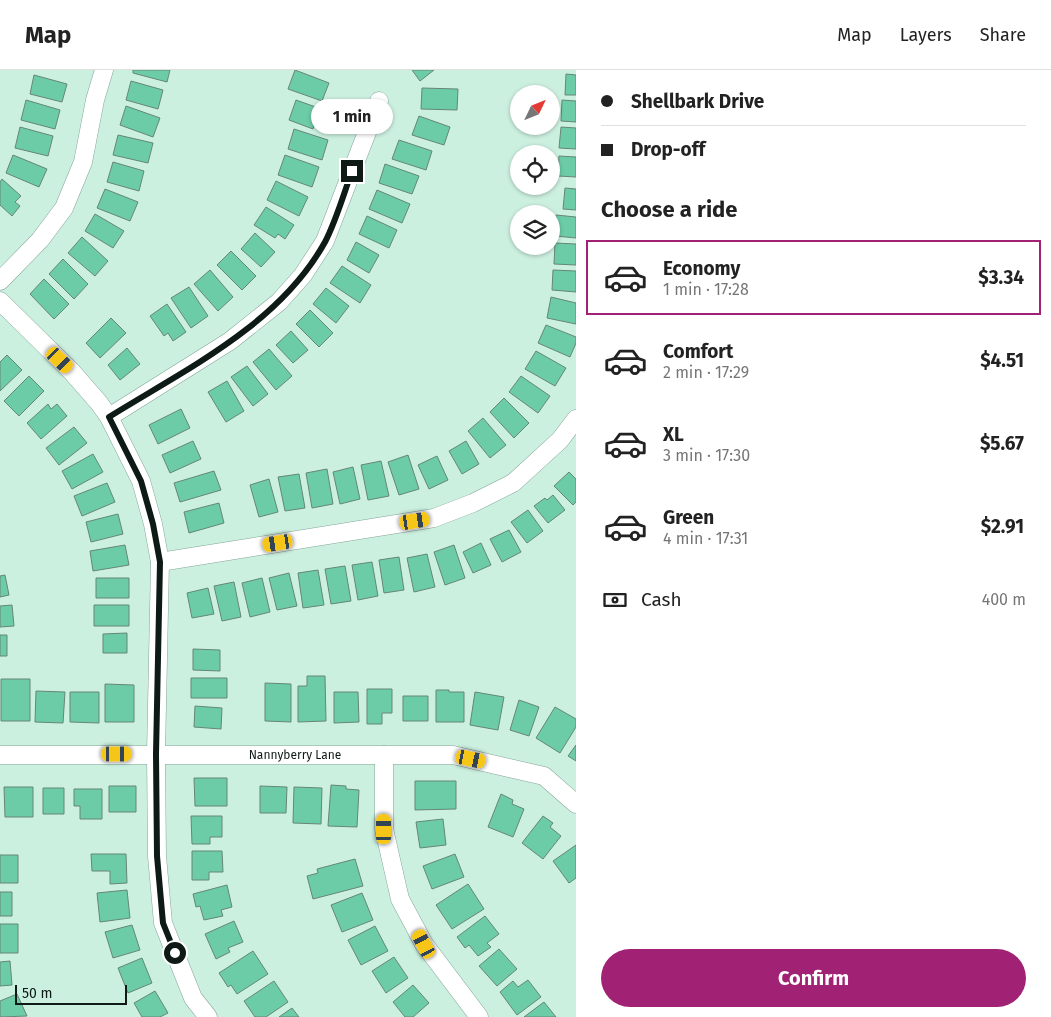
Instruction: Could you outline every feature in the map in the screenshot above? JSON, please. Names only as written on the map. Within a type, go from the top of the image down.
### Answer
[{"type":"street","points":[[0,281],[40,240],[64,208],[83,162],[95,100],[104,70]]},
{"type":"street","points":[[109,417],[230,342],[279,302],[303,275],[325,241],[380,101]]},
{"type":"street","points":[[0,301],[72,372],[109,417],[141,481],[153,524],[160,562],[156,754],[157,856],[163,923],[193,998],[208,1017]]},
{"type":"street","points":[[160,562],[434,518],[473,503],[513,483],[560,440],[576,419]]},
{"type":"street","name":"Nannyberry Lane","points":[[0,755],[453,755],[544,776],[576,804]]},
{"type":"street","points":[[384,755],[384,829],[400,899],[424,944],[479,1017]]},
{"type":"building","points":[[133,70],[170,70],[167,82],[133,73]]},
{"type":"building","points":[[295,70],[329,83],[322,101],[288,89]]},
{"type":"building","points":[[412,70],[434,70],[420,81]]},
{"type":"building","points":[[566,74],[576,75],[576,95],[565,95]]},
{"type":"building","points":[[34,75],[67,84],[62,102],[30,94]]},
{"type":"building","points":[[131,81],[163,90],[158,109],[126,100]]},
{"type":"building","points":[[422,88],[458,89],[457,110],[421,109]]},
{"type":"building","points":[[26,100],[60,110],[55,129],[21,120]]},
{"type":"building","points":[[296,100],[327,111],[322,125],[315,122],[313,129],[289,120]]},
{"type":"building","points":[[562,100],[576,101],[576,122],[561,121]]},
{"type":"building","points":[[126,106],[160,118],[153,137],[120,125]]},
{"type":"building","points":[[419,116],[450,127],[444,145],[412,135]]},
{"type":"building","points":[[20,127],[53,136],[48,156],[15,148]]},
{"type":"building","points":[[561,127],[576,128],[576,149],[560,148]]},
{"type":"building","points":[[294,129],[328,140],[322,160],[288,149]]},
{"type":"building","points":[[118,135],[153,143],[148,163],[113,155]]},
{"type":"building","points":[[399,140],[432,151],[426,170],[392,159]]},
{"type":"building","points":[[13,155],[47,169],[39,187],[6,173]]},
{"type":"building","points":[[285,155],[319,167],[312,187],[278,175]]},
{"type":"building","points":[[560,156],[576,157],[576,177],[560,176]]},
{"type":"building","points":[[113,162],[144,171],[139,191],[107,182]]},
{"type":"building","points":[[385,164],[419,176],[412,194],[379,183]]},
{"type":"building","points":[[2,179],[21,196],[15,202],[20,206],[12,216],[0,205],[0,182]]},
{"type":"building","points":[[276,181],[308,197],[299,216],[267,200]]},
{"type":"building","points":[[565,188],[576,189],[576,210],[563,209]]},
{"type":"building","points":[[105,189],[138,202],[130,221],[97,208]]},
{"type":"building","points":[[377,190],[410,204],[402,223],[369,209]]},
{"type":"building","points":[[266,207],[294,225],[285,239],[278,234],[275,238],[254,225]]},
{"type":"building","points":[[95,214],[124,231],[113,248],[85,231]]},
{"type":"building","points":[[560,215],[576,217],[576,238],[560,236]]},
{"type":"building","points":[[367,216],[397,230],[389,248],[359,234]]},
{"type":"building","points":[[255,233],[275,252],[261,267],[241,249]]},
{"type":"building","points":[[82,237],[108,261],[95,276],[68,253]]},
{"type":"building","points":[[356,242],[379,255],[369,273],[347,260]]},
{"type":"building","points":[[560,243],[576,244],[576,265],[554,264],[554,255],[560,255]]},
{"type":"building","points":[[231,251],[256,276],[242,290],[217,265]]},
{"type":"building","points":[[63,259],[88,284],[74,299],[49,274]]},
{"type":"building","points":[[342,266],[371,285],[360,303],[330,283]]},
{"type":"building","points":[[210,270],[233,297],[218,311],[194,284]]},
{"type":"building","points":[[553,270],[576,271],[576,292],[552,290]]},
{"type":"building","points":[[44,279],[69,304],[54,319],[30,294]]},
{"type":"building","points":[[189,287],[208,316],[191,328],[171,298]]},
{"type":"building","points":[[326,288],[349,306],[336,323],[313,304]]},
{"type":"building","points":[[551,297],[576,303],[576,324],[547,318]]},
{"type":"building","points":[[167,304],[186,332],[173,341],[168,333],[164,336],[150,316]]},
{"type":"building","points":[[310,310],[333,333],[319,347],[296,324]]},
{"type":"building","points":[[111,318],[126,333],[100,358],[86,343]]},
{"type":"building","points":[[546,325],[576,337],[576,343],[570,357],[538,343]]},
{"type":"building","points":[[291,331],[308,350],[293,363],[276,345]]},
{"type":"building","points":[[127,348],[140,364],[120,380],[108,365]]},
{"type":"building","points":[[269,349],[292,376],[276,390],[253,362]]},
{"type":"building","points":[[536,351],[566,368],[555,386],[525,369]]},
{"type":"building","points":[[7,355],[22,370],[0,391],[0,362]]},
{"type":"building","points":[[247,366],[268,394],[253,406],[231,377]]},
{"type":"building","points":[[29,376],[44,391],[19,416],[4,401]]},
{"type":"building","points":[[521,376],[550,396],[538,413],[509,392]]},
{"type":"building","points":[[227,381],[244,411],[226,422],[208,392]]},
{"type":"building","points":[[504,398],[529,423],[514,438],[490,412]]},
{"type":"building","points":[[48,404],[51,409],[57,404],[67,416],[41,439],[27,423]]},
{"type":"building","points":[[181,409],[190,428],[158,444],[149,425]]},
{"type":"building","points":[[483,418],[506,445],[490,458],[468,431]]},
{"type":"building","points":[[74,427],[87,443],[59,465],[46,448]]},
{"type":"building","points":[[193,441],[201,459],[170,473],[162,455]]},
{"type":"building","points":[[466,441],[479,464],[462,474],[449,451]]},
{"type":"building","points":[[93,454],[103,472],[72,489],[62,471]]},
{"type":"building","points":[[408,455],[419,489],[399,495],[388,462]]},
{"type":"building","points":[[437,456],[448,480],[429,489],[418,465]]},
{"type":"building","points":[[381,461],[389,496],[368,500],[361,465]]},
{"type":"building","points":[[353,467],[360,499],[340,504],[333,472]]},
{"type":"building","points":[[327,469],[333,504],[312,508],[306,473]]},
{"type":"building","points":[[214,471],[221,490],[180,502],[174,483]]},
{"type":"building","points":[[569,472],[576,479],[576,502],[573,505],[554,486]]},
{"type":"building","points":[[299,474],[305,508],[285,511],[278,477]]},
{"type":"building","points":[[269,479],[278,512],[259,517],[250,485]]},
{"type":"building","points":[[107,483],[115,502],[82,516],[74,496]]},
{"type":"building","points":[[553,495],[565,510],[548,523],[534,506]]},
{"type":"building","points":[[219,503],[224,523],[189,533],[184,512]]},
{"type":"building","points":[[528,510],[543,531],[527,543],[511,522]]},
{"type":"building","points":[[118,514],[123,534],[91,542],[86,522]]},
{"type":"building","points":[[509,530],[521,552],[502,562],[490,539]]},
{"type":"building","points":[[481,543],[491,565],[473,573],[463,552]]},
{"type":"building","points":[[125,545],[129,565],[93,571],[90,551]]},
{"type":"building","points":[[454,545],[465,578],[445,585],[434,552]]},
{"type":"building","points":[[427,554],[435,587],[414,592],[407,558]]},
{"type":"building","points":[[399,557],[404,590],[384,593],[379,560]]},
{"type":"building","points":[[372,562],[378,596],[358,600],[352,565]]},
{"type":"building","points":[[345,566],[351,601],[331,604],[325,569]]},
{"type":"building","points":[[318,570],[324,605],[303,608],[298,573]]},
{"type":"building","points":[[289,573],[297,606],[277,610],[269,578]]},
{"type":"building","points":[[5,575],[9,595],[0,597],[0,576]]},
{"type":"building","points":[[96,578],[129,578],[129,598],[96,598]]},
{"type":"building","points":[[262,578],[270,612],[250,617],[242,583]]},
{"type":"building","points":[[234,582],[241,617],[222,621],[214,586]]},
{"type":"building","points":[[208,588],[214,614],[192,618],[187,593]]},
{"type":"building","points":[[12,605],[14,626],[0,627],[0,606]]},
{"type":"building","points":[[94,605],[129,605],[129,626],[94,626]]},
{"type":"building","points":[[127,633],[127,653],[103,653],[103,634]]},
{"type":"building","points":[[0,635],[7,635],[7,656],[0,656]]},
{"type":"building","points":[[193,649],[220,650],[220,671],[193,670]]},
{"type":"building","points":[[307,676],[325,676],[326,721],[298,722],[298,686],[307,686]]},
{"type":"building","points":[[191,678],[227,678],[227,698],[191,698]]},
{"type":"building","points":[[1,679],[30,679],[30,721],[1,721]]},
{"type":"building","points":[[265,683],[291,684],[291,722],[265,721]]},
{"type":"building","points":[[105,684],[134,685],[134,722],[105,722]]},
{"type":"building","points":[[367,689],[392,689],[392,713],[382,713],[382,724],[367,724]]},
{"type":"building","points":[[436,690],[464,692],[464,722],[436,722]]},
{"type":"building","points":[[36,691],[65,692],[63,723],[35,722]]},
{"type":"building","points":[[70,692],[99,692],[99,723],[70,722]]},
{"type":"building","points":[[334,692],[358,692],[359,722],[334,723]]},
{"type":"building","points":[[475,692],[504,697],[498,730],[470,725]]},
{"type":"building","points":[[403,696],[428,696],[428,721],[403,721]]},
{"type":"building","points":[[519,700],[539,707],[529,736],[510,730]]},
{"type":"building","points":[[195,706],[222,708],[221,729],[194,727]]},
{"type":"building","points":[[555,707],[576,719],[576,727],[560,753],[536,738]]},
{"type":"building","points":[[576,745],[576,761],[568,756]]},
{"type":"building","points":[[194,778],[227,778],[227,806],[195,806]]},
{"type":"building","points":[[415,781],[456,781],[456,809],[415,810]]},
{"type":"building","points":[[331,785],[346,786],[346,789],[359,790],[357,827],[328,826]]},
{"type":"building","points":[[109,786],[136,786],[136,812],[109,812]]},
{"type":"building","points":[[260,786],[287,787],[286,813],[260,813]]},
{"type":"building","points":[[4,787],[33,787],[33,817],[5,817]]},
{"type":"building","points":[[294,787],[322,788],[321,824],[293,823]]},
{"type":"building","points":[[43,788],[64,788],[64,814],[43,814]]},
{"type":"building","points":[[74,789],[102,789],[102,819],[80,819],[80,806],[74,806]]},
{"type":"building","points":[[501,794],[513,800],[512,804],[524,809],[513,837],[488,827]]},
{"type":"building","points":[[191,816],[222,816],[222,837],[210,837],[210,844],[192,844]]},
{"type":"building","points":[[543,816],[553,823],[550,827],[561,836],[543,859],[522,843]]},
{"type":"building","points":[[443,819],[446,845],[420,848],[416,822]]},
{"type":"building","points":[[576,845],[576,878],[569,883],[553,861]]},
{"type":"building","points":[[192,851],[222,851],[223,872],[209,872],[209,880],[192,880]]},
{"type":"building","points":[[91,854],[126,854],[127,883],[110,884],[110,871],[92,871]]},
{"type":"building","points":[[455,854],[464,877],[432,889],[423,866]]},
{"type":"building","points":[[0,855],[18,855],[18,883],[0,883]]},
{"type":"building","points":[[355,859],[363,886],[313,899],[307,876],[318,873],[317,869]]},
{"type":"building","points":[[468,884],[484,909],[452,929],[436,905]]},
{"type":"building","points":[[227,885],[232,907],[221,910],[223,916],[204,920],[200,906],[196,907],[193,894]]},
{"type":"building","points":[[127,890],[130,918],[100,922],[97,893]]},
{"type":"building","points":[[0,892],[12,892],[12,916],[0,916]]},
{"type":"building","points":[[362,893],[373,920],[342,932],[331,905]]},
{"type":"building","points":[[485,916],[499,934],[487,943],[491,947],[478,956],[469,945],[465,948],[457,937]]},
{"type":"building","points":[[234,921],[243,942],[228,948],[230,952],[216,959],[205,934]]},
{"type":"building","points":[[0,924],[18,924],[18,953],[0,953]]},
{"type":"building","points":[[132,925],[140,950],[113,958],[105,932]]},
{"type":"building","points":[[375,926],[388,951],[361,965],[348,940]]},
{"type":"building","points":[[499,949],[517,969],[497,986],[479,966]]},
{"type":"building","points":[[253,951],[268,974],[237,994],[231,985],[228,987],[219,973]]},
{"type":"building","points":[[394,957],[408,978],[386,993],[372,971]]},
{"type":"building","points":[[142,958],[152,983],[128,993],[118,968]]},
{"type":"building","points":[[10,961],[12,985],[0,986],[0,962]]},
{"type":"building","points":[[528,980],[541,997],[517,1015],[500,992],[513,981],[518,987]]},
{"type":"building","points":[[274,981],[288,1002],[266,1017],[255,1017],[244,1001]]},
{"type":"building","points":[[413,985],[429,1003],[413,1017],[405,1017],[393,1002]]},
{"type":"building","points":[[155,991],[168,1013],[160,1017],[142,1017],[134,1003]]},
{"type":"building","points":[[17,994],[27,1016],[0,1017],[0,1001]]},
{"type":"building","points":[[544,1002],[556,1017],[524,1017]]},
{"type":"building","points":[[292,1008],[299,1017],[279,1017]]},
{"type":"route","points":[[175,953],[163,923],[157,856],[156,754],[160,562],[153,524],[141,481],[109,417],[230,342],[279,302],[303,275],[325,241],[352,171]]}]
